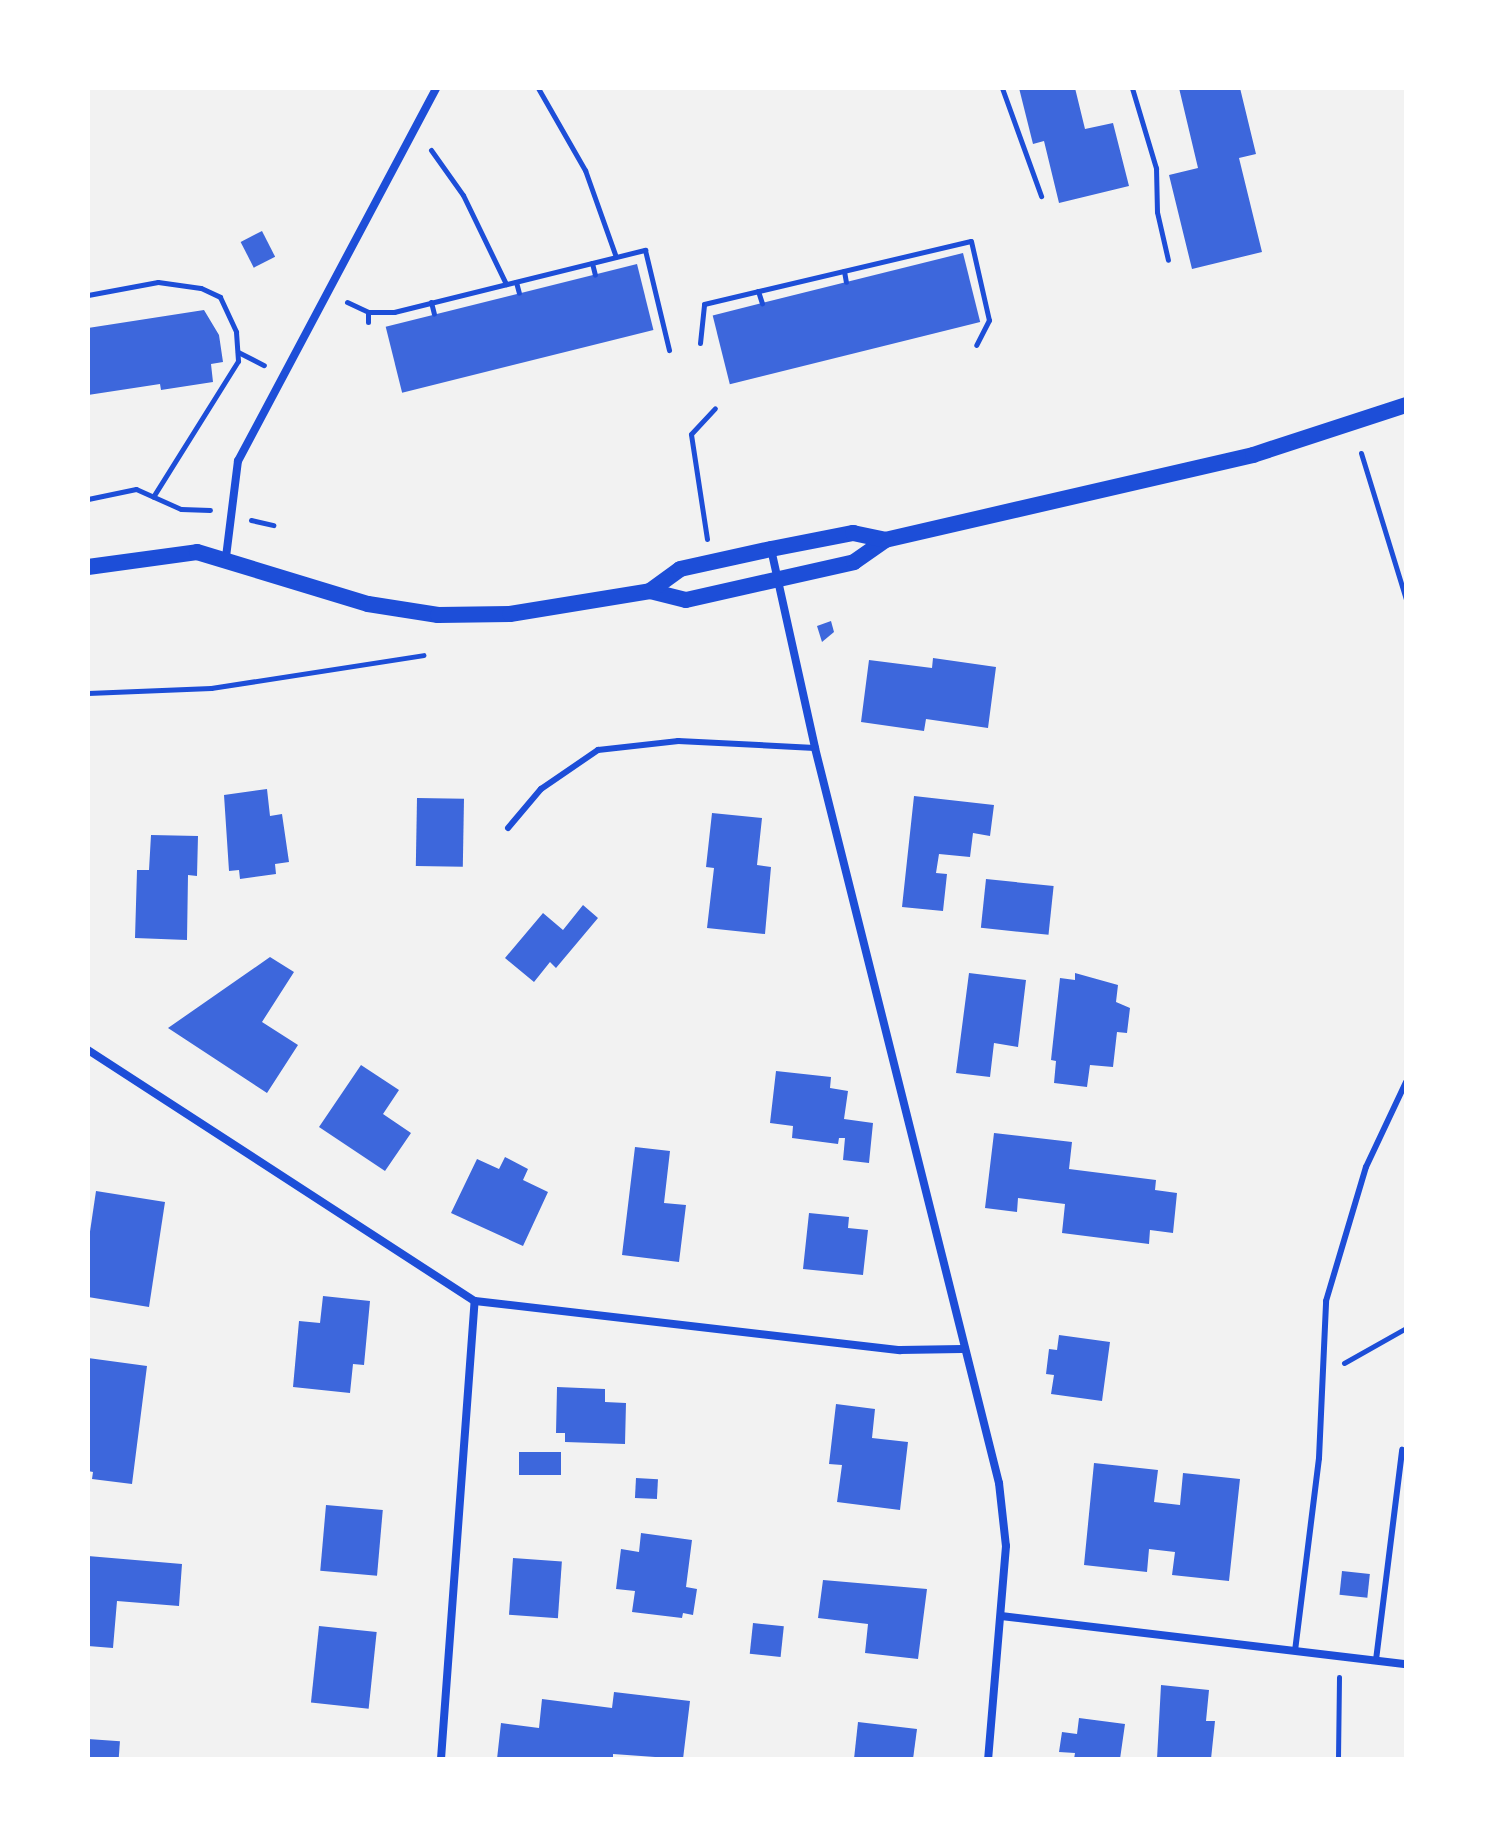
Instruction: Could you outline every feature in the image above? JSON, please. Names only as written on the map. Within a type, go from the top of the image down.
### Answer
[{"type":"main road","points":[[88,567],[157,554],[197,552],[226,557],[368,604],[438,615],[510,614],[650,591],[686,600],[854,562],[885,540],[1253,455],[1406,405]]},
{"type":"main road","points":[[650,591],[680,569],[771,549],[853,533],[885,540]]},
{"type":"street","points":[[226,557],[231,491],[243,450],[436,88]]},
{"type":"street","points":[[771,549],[815,748],[944,1256],[962,1349],[1004,1513],[1001,1616],[988,1759]]},
{"type":"street","points":[[88,1050],[475,1301],[900,1350],[962,1349]]},
{"type":"street","points":[[441,1759],[475,1301]]},
{"type":"street","points":[[1001,1616],[1406,1664]]},
{"type":"lane","points":[[508,828],[541,789],[598,750],[678,741],[815,748]]},
{"type":"lane","points":[[1295,1651],[1319,1458],[1326,1301],[1344,1228],[1406,1082]]},
{"type":"lane","points":[[1376,1660],[1402,1450]]},
{"type":"path","points":[[538,88],[585,170],[616,257]]},
{"type":"path","points":[[1002,88],[1041,196]]},
{"type":"path","points":[[1132,88],[1156,168],[1157,212],[1168,260]]},
{"type":"path","points":[[431,150],[463,195],[506,284]]},
{"type":"path","points":[[700,343],[704,304],[971,241],[989,320],[976,345]]},
{"type":"path","points":[[358,307],[368,312],[431,302],[645,250],[669,350]]},
{"type":"path","points":[[919,253],[922,263]]},
{"type":"path","points":[[592,263],[595,275]]},
{"type":"path","points":[[844,271],[846,282]]},
{"type":"path","points":[[88,295],[158,282],[201,288],[220,297],[236,332],[238,361],[153,497]]},
{"type":"path","points":[[516,282],[519,293]]},
{"type":"path","points":[[758,291],[762,303]]},
{"type":"path","points":[[431,302],[434,314]]},
{"type":"path","points":[[368,312],[368,322]]},
{"type":"path","points":[[238,352],[264,365]]},
{"type":"path","points":[[708,542],[691,434],[715,408]]},
{"type":"path","points":[[1361,453],[1406,599]]},
{"type":"path","points":[[88,499],[136,489],[181,509]]},
{"type":"path","points":[[88,693],[211,688],[423,655]]},
{"type":"path","points":[[1322,1378],[1406,1328]]},
{"type":"path","points":[[1338,1759],[1339,1656]]},
{"type":"building","points":[[1019,88],[1075,88],[1085,129],[1113,123],[1129,186],[1059,203],[1044,141],[1033,144]]},
{"type":"building","points":[[1179,88],[1240,88],[1256,154],[1239,158],[1262,252],[1192,269],[1169,175],[1198,168]]},
{"type":"building","points":[[262,231],[275,257],[254,268],[241,242]]},
{"type":"building","points":[[963,253],[980,322],[730,384],[713,315]]},
{"type":"building","points":[[637,264],[653,330],[402,393],[386,327]]},
{"type":"building","points":[[204,310],[219,335],[223,362],[211,364],[213,382],[161,390],[160,384],[88,395],[88,328]]},
{"type":"building","points":[[831,621],[834,632],[822,642],[817,626]]},
{"type":"building","points":[[933,658],[996,667],[988,728],[926,719],[924,731],[861,722],[869,660],[932,668]]},
{"type":"building","points":[[267,789],[270,816],[282,814],[289,862],[275,864],[276,874],[240,879],[239,870],[229,871],[224,795]]},
{"type":"building","points":[[914,796],[994,805],[990,836],[973,833],[970,857],[939,854],[936,873],[947,874],[943,911],[902,907]]},
{"type":"building","points":[[417,798],[464,799],[463,867],[416,866]]},
{"type":"building","points":[[712,813],[762,818],[757,865],[771,867],[765,934],[707,928],[714,868],[706,867]]},
{"type":"building","points":[[151,835],[198,836],[197,876],[188,875],[187,940],[135,938],[137,870],[149,870]]},
{"type":"building","points":[[986,879],[1054,886],[1049,935],[981,928]]},
{"type":"building","points":[[583,905],[598,918],[556,968],[550,962],[534,982],[505,958],[543,913],[563,930]]},
{"type":"building","points":[[270,957],[294,972],[262,1022],[298,1045],[267,1093],[168,1028]]},
{"type":"building","points":[[969,973],[1026,980],[1018,1047],[994,1043],[990,1077],[956,1073]]},
{"type":"building","points":[[1075,973],[1118,985],[1116,1002],[1130,1008],[1127,1033],[1117,1032],[1113,1067],[1090,1065],[1087,1087],[1054,1083],[1056,1061],[1051,1060],[1060,978],[1075,980]]},
{"type":"building","points":[[361,1065],[399,1090],[383,1114],[411,1133],[385,1171],[319,1127]]},
{"type":"building","points":[[776,1071],[831,1077],[830,1088],[848,1091],[844,1119],[873,1123],[869,1163],[843,1160],[845,1138],[839,1138],[838,1144],[792,1138],[793,1126],[770,1123]]},
{"type":"building","points":[[994,1133],[1072,1142],[1069,1169],[1156,1180],[1155,1190],[1177,1193],[1173,1233],[1150,1230],[1149,1244],[1062,1233],[1065,1204],[1018,1198],[1017,1212],[985,1208]]},
{"type":"building","points":[[635,1147],[670,1151],[664,1203],[686,1205],[679,1262],[622,1255]]},
{"type":"building","points":[[505,1157],[528,1169],[523,1180],[548,1192],[523,1246],[451,1213],[477,1159],[499,1169]]},
{"type":"building","points":[[96,1191],[165,1202],[149,1307],[88,1297],[88,1245]]},
{"type":"building","points":[[809,1213],[849,1217],[848,1228],[868,1230],[863,1275],[803,1269]]},
{"type":"building","points":[[323,1296],[370,1301],[364,1365],[353,1364],[350,1393],[293,1387],[299,1321],[320,1323]]},
{"type":"building","points":[[1059,1335],[1110,1342],[1102,1401],[1051,1394],[1054,1375],[1046,1374],[1049,1349],[1057,1350]]},
{"type":"building","points":[[88,1358],[147,1366],[132,1484],[92,1479],[93,1472],[88,1471]]},
{"type":"building","points":[[557,1387],[605,1389],[605,1402],[626,1403],[625,1444],[565,1442],[565,1433],[556,1433]]},
{"type":"building","points":[[836,1404],[875,1409],[872,1438],[908,1442],[900,1510],[837,1502],[842,1465],[829,1464]]},
{"type":"building","points":[[519,1452],[561,1452],[561,1475],[519,1475]]},
{"type":"building","points":[[1094,1463],[1158,1470],[1154,1502],[1180,1505],[1183,1473],[1240,1479],[1229,1581],[1172,1575],[1175,1552],[1149,1549],[1147,1572],[1084,1565]]},
{"type":"building","points":[[636,1478],[658,1479],[657,1499],[635,1498]]},
{"type":"building","points":[[326,1505],[383,1510],[377,1576],[320,1571]]},
{"type":"building","points":[[641,1533],[692,1540],[686,1587],[697,1589],[693,1615],[683,1613],[682,1618],[632,1612],[635,1591],[616,1589],[621,1549],[639,1552]]},
{"type":"building","points":[[88,1556],[182,1564],[179,1606],[117,1601],[113,1648],[88,1646]]},
{"type":"building","points":[[513,1558],[562,1561],[558,1618],[509,1615]]},
{"type":"building","points":[[1342,1571],[1370,1574],[1367,1598],[1339,1595]]},
{"type":"building","points":[[823,1580],[927,1589],[918,1659],[865,1653],[868,1624],[818,1618]]},
{"type":"building","points":[[753,1623],[784,1626],[781,1657],[750,1654]]},
{"type":"building","points":[[319,1626],[377,1632],[369,1709],[311,1703]]},
{"type":"building","points":[[1161,1685],[1209,1690],[1206,1721],[1215,1721],[1211,1759],[1157,1759]]},
{"type":"building","points":[[614,1692],[690,1701],[683,1759],[613,1754],[613,1759],[497,1759],[501,1723],[539,1728],[542,1699],[612,1708]]},
{"type":"building","points":[[1079,1718],[1125,1724],[1120,1759],[1074,1759],[1075,1753],[1059,1752],[1062,1732],[1077,1734]]},
{"type":"building","points":[[858,1722],[917,1729],[913,1759],[854,1759]]},
{"type":"building","points":[[88,1739],[120,1741],[119,1759],[88,1759]]}]
